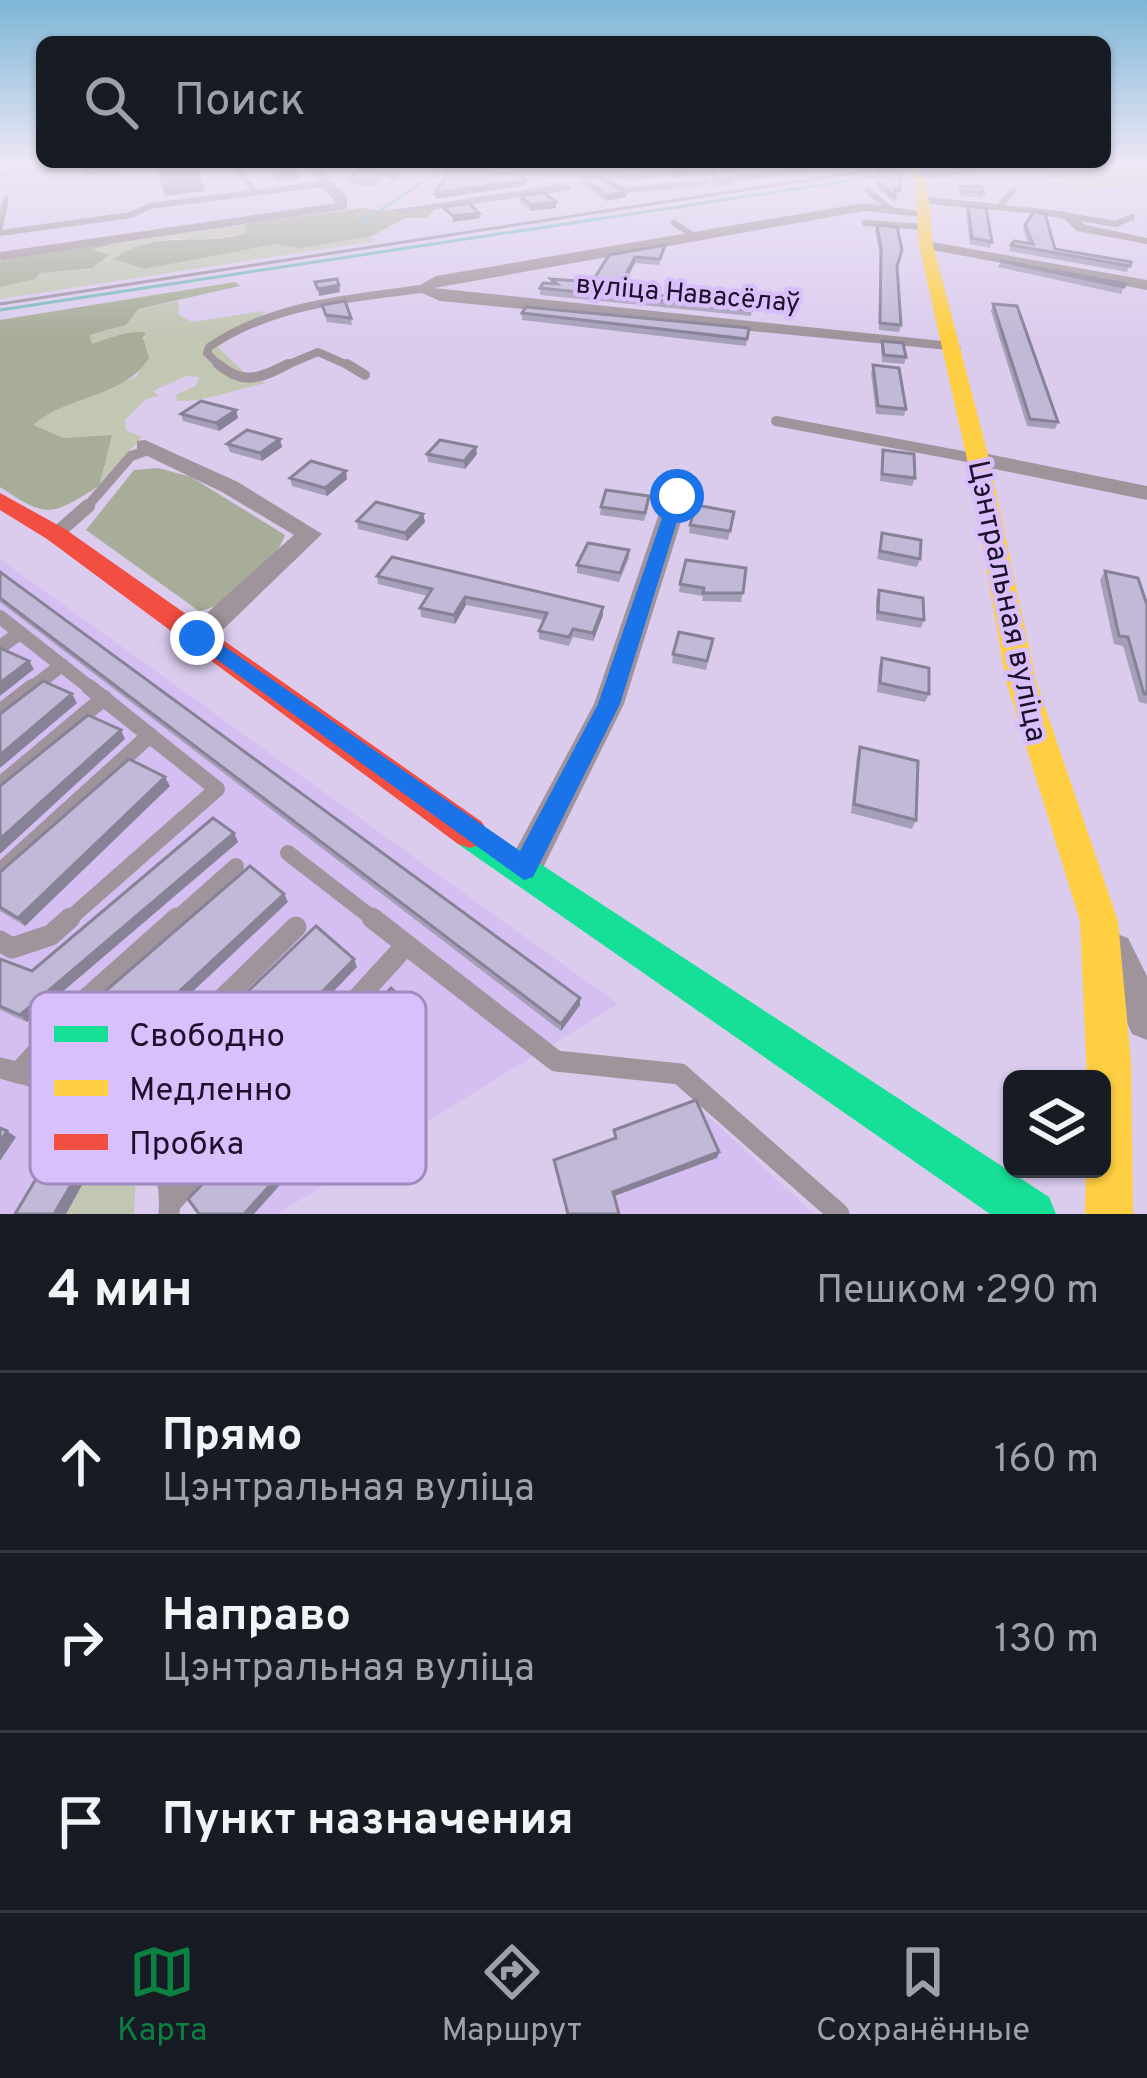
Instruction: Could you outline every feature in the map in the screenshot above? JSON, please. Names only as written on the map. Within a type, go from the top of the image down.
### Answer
[{"type":"street","points":[[0,256],[228,223]]},
{"type":"street","points":[[421,289],[436,280],[780,223]]},
{"type":"street","name":"Цэнтральная вуліца","points":[[925,223],[1021,680],[1099,922],[1109,1062],[1109,1214]]},
{"type":"street","points":[[980,223],[1147,285]]},
{"type":"street","points":[[1075,223],[1082,229],[1144,242]]},
{"type":"street","name":"вуліца Навасёлаў","points":[[421,289],[487,302],[952,346]]},
{"type":"street","points":[[148,448],[230,487],[310,534],[197,638]]},
{"type":"street","points":[[978,459],[1147,494]]},
{"type":"street","points":[[524,868],[609,704],[677,496]]},
{"type":"street","points":[[0,500],[56,534],[524,868],[1032,1214]]},
{"type":"street","points":[[1099,922],[1147,1018]]},
{"type":"lane","points":[[0,230],[49,223]]},
{"type":"lane","points":[[674,224],[697,238]]},
{"type":"lane","points":[[365,375],[328,350],[314,351],[253,380],[242,380],[207,353],[243,324],[304,308],[421,289]]},
{"type":"lane","points":[[776,422],[978,459]]},
{"type":"lane","points":[[56,534],[100,496],[131,456],[148,448]]},
{"type":"lane","points":[[0,617],[218,789],[51,934],[12,948],[0,941]]},
{"type":"lane","points":[[0,647],[20,633]]},
{"type":"lane","points":[[0,712],[62,665]]},
{"type":"lane","points":[[0,785],[104,698]]},
{"type":"lane","points":[[0,871],[150,735]]},
{"type":"lane","points":[[288,853],[556,1061],[680,1074],[839,1214]]},
{"type":"lane","points":[[94,992],[236,866]]},
{"type":"lane","points":[[230,992],[296,927]]},
{"type":"lane","points":[[364,992],[406,945]]},
{"type":"lane","points":[[170,1208],[192,1184]]},
{"type":"shaded area","points":[[0,559],[618,1004],[426,1122],[426,992],[30,992],[30,1184],[83,1184],[66,1214],[0,1214]]},
{"type":"shaded area","points":[[697,1106],[814,1214],[567,1214],[555,1166],[598,1150],[613,1136]]},
{"type":"shaded area","points":[[148,1184],[326,1184],[277,1214],[201,1214],[194,1205]]},
{"type":"green space","points":[[396,223],[370,237],[298,248],[276,244],[145,269],[114,259],[146,244],[246,233],[244,224]]},
{"type":"green space","points":[[244,224],[247,233],[197,241],[171,238],[134,263],[145,269],[276,244],[298,248],[370,237],[376,241],[0,299],[0,287],[35,279],[40,273],[72,270],[108,255],[92,249],[108,247],[107,243]]},
{"type":"green space","points":[[109,246],[92,249],[109,255],[92,268],[40,273],[35,279],[0,287],[0,262],[5,256]]},
{"type":"green space","points":[[235,282],[240,286],[138,309],[126,325],[89,335],[92,344],[127,333],[146,333],[149,358],[125,381],[62,407],[33,425],[64,438],[112,435],[99,486],[50,510],[29,505],[0,487],[0,320]]},
{"type":"green space","points":[[178,301],[179,315],[192,322],[264,311],[263,315],[279,318],[244,328],[218,347],[247,375],[266,383],[177,401],[176,395],[195,386],[200,377],[186,376],[153,391],[159,396],[146,399],[125,420],[126,430],[142,437],[99,486],[64,438],[32,425],[50,411],[138,376],[145,334],[91,345],[88,335],[114,329],[138,309]]},
{"type":"green space","points":[[158,468],[191,477],[285,535],[271,561],[251,583],[213,607],[199,611],[86,530],[134,470]]},
{"type":"green space","points":[[83,1184],[136,1184],[134,1214],[66,1214]]},
{"type":"building","points":[[970,223],[989,223],[992,242],[972,238]]},
{"type":"building","points":[[1047,223],[1055,249],[1131,262],[1130,266],[1011,245],[1014,241],[1033,244],[1025,225]]},
{"type":"building","points":[[877,225],[897,227],[902,250],[897,266],[901,325],[880,323]]},
{"type":"building","points":[[665,245],[660,259],[635,257],[617,291],[753,304],[752,310],[540,288],[543,283],[557,284],[551,279],[592,282],[609,255]]},
{"type":"building","points":[[1001,261],[1125,284],[1124,287]]},
{"type":"building","points":[[337,279],[339,285],[318,289],[315,282]]},
{"type":"building","points":[[345,301],[351,318],[326,315],[322,305]]},
{"type":"building","points":[[993,304],[1017,306],[1058,422],[1030,419]]},
{"type":"building","points":[[526,307],[749,328],[747,339],[522,313]]},
{"type":"building","points":[[882,341],[903,343],[906,357],[884,355]]},
{"type":"building","points":[[873,365],[899,368],[906,409],[878,406]]},
{"type":"building","points":[[201,401],[236,410],[216,423],[181,414]]},
{"type":"building","points":[[247,430],[280,439],[260,453],[227,444]]},
{"type":"building","points":[[440,440],[476,447],[464,461],[427,454]]},
{"type":"building","points":[[883,450],[914,454],[915,478],[882,474]]},
{"type":"building","points":[[311,461],[346,471],[325,488],[290,478]]},
{"type":"building","points":[[606,490],[649,496],[645,513],[601,507]]},
{"type":"building","points":[[376,502],[423,514],[405,533],[357,521]]},
{"type":"building","points":[[696,505],[734,512],[730,531],[690,525]]},
{"type":"building","points":[[882,533],[921,540],[920,559],[880,551]]},
{"type":"building","points":[[588,543],[629,550],[620,573],[577,565]]},
{"type":"building","points":[[392,557],[603,607],[593,633],[573,629],[569,637],[539,631],[547,613],[465,597],[454,615],[420,608],[432,589],[377,576]]},
{"type":"building","points":[[686,560],[746,568],[743,593],[703,593],[704,588],[680,584]]},
{"type":"building","points":[[1105,571],[1138,578],[1147,605],[1147,694],[1128,637],[1119,636]]},
{"type":"building","points":[[0,572],[580,998],[561,1024],[0,598]]},
{"type":"building","points":[[879,590],[923,598],[924,620],[878,612]]},
{"type":"building","points":[[679,632],[713,639],[707,661],[673,654]]},
{"type":"building","points":[[0,648],[29,661],[0,683]]},
{"type":"building","points":[[882,658],[929,668],[929,694],[880,683]]},
{"type":"building","points":[[43,681],[72,694],[0,755],[0,714]]},
{"type":"building","points":[[88,715],[121,730],[0,839],[0,786]]},
{"type":"building","points":[[860,747],[918,761],[916,820],[854,804]]},
{"type":"building","points":[[129,759],[165,777],[18,918],[0,907],[0,872]]},
{"type":"building","points":[[213,818],[234,833],[47,992],[30,992],[30,1006],[20,1015],[0,1006],[0,959],[32,971]]},
{"type":"building","points":[[250,866],[284,894],[179,992],[104,992]]},
{"type":"building","points":[[316,926],[354,959],[322,992],[247,992]]},
{"type":"building","points":[[696,1100],[719,1152],[613,1192],[619,1214],[568,1214],[554,1160],[616,1138],[614,1130]]},
{"type":"building","points":[[33,1184],[72,1184],[54,1214],[15,1214]]},
{"type":"building","points":[[202,1184],[271,1184],[244,1214],[199,1214],[188,1199]]},
{"type":"waterway","points":[[0,310],[574,223]]},
{"type":"railway","points":[[0,304],[530,223]]},
{"type":"traffic: fast","points":[[470,833],[1032,1214]]},
{"type":"traffic: slow","points":[[924,223],[978,459],[1021,681],[1099,921],[1109,1062],[1109,1214]]},
{"type":"traffic: jam","points":[[0,500],[56,534],[470,833]]},
{"type":"route","points":[[197,638],[524,868],[609,704],[677,496]]}]
